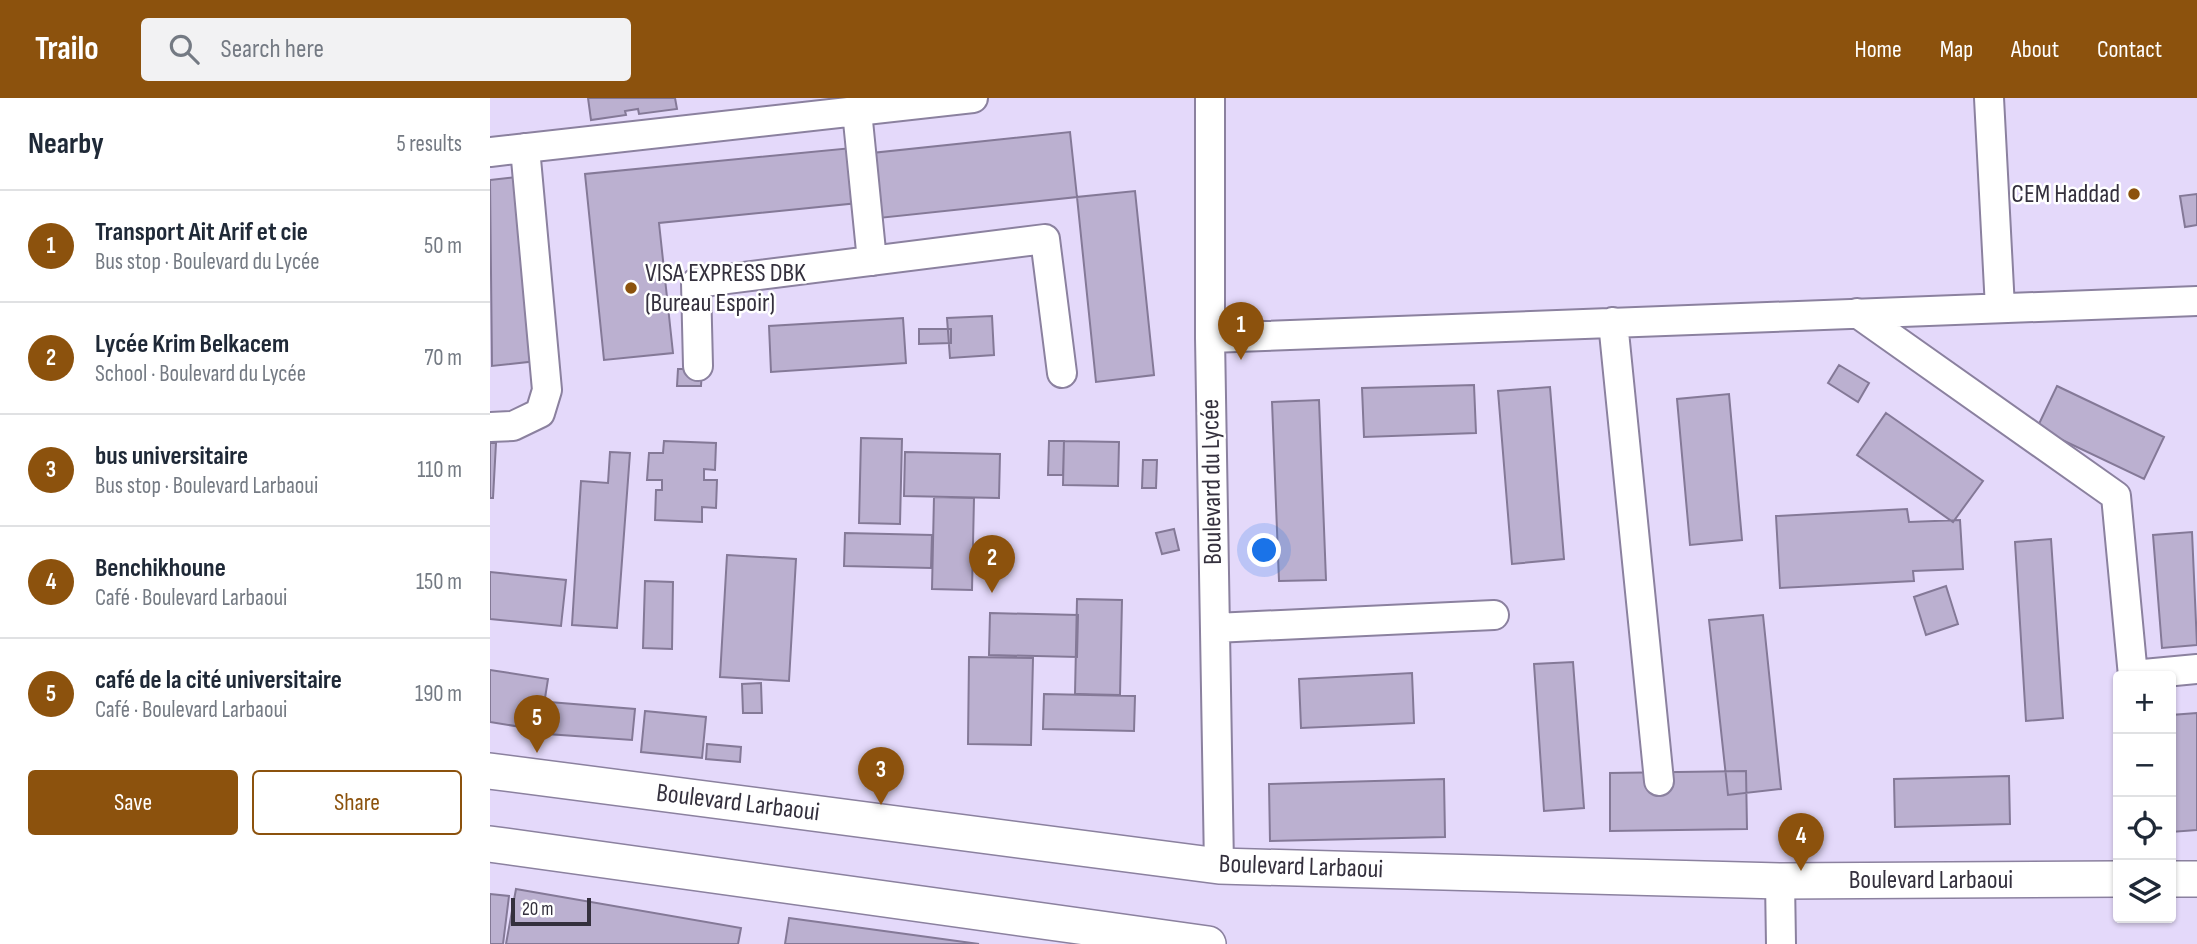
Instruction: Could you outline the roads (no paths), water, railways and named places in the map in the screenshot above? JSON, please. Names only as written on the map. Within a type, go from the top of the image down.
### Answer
[{"type":"main road","name":"Boulevard Larbaoui","points":[[490,771],[1219,866],[1780,881],[2113,879]]},
{"type":"main road","points":[[490,844],[1208,944]]},
{"type":"main road","points":[[2176,879],[2197,879]]},
{"type":"street","points":[[490,152],[973,98]]},
{"type":"street","name":"Boulevard du Lycée","points":[[1210,98],[1210,338],[1219,866]]},
{"type":"street","points":[[1989,98],[2000,308]]},
{"type":"street","points":[[857,111],[872,261]]},
{"type":"street","points":[[490,427],[513,426],[540,413],[547,390],[526,148]]},
{"type":"street","points":[[698,366],[696,283],[1045,239],[1062,373]]},
{"type":"street","points":[[1210,338],[2197,301]]},
{"type":"street","points":[[1857,313],[2116,496],[2133,671]]},
{"type":"street","points":[[1613,322],[1659,781]]},
{"type":"street","points":[[1215,628],[1494,615]]},
{"type":"street","points":[[2176,672],[2197,670]]},
{"type":"street","points":[[1780,881],[1781,944]]},
{"type":"place","name":"CEM Haddad","points":[[2134,194]]},
{"type":"place","name":"VISA EXPRESS DBK (Bureau Espoir)","points":[[631,288]]},
{"type":"place","name":"Transport Ait Arif et cie","points":[[1241,360]]},
{"type":"place","name":"Lycée Krim Belkacem","points":[[992,593]]},
{"type":"place","name":"café de la cité universitaire","points":[[537,753]]},
{"type":"place","name":"bus universitaire","points":[[881,805]]},
{"type":"place","name":"Benchikhoune","points":[[1801,871]]}]
